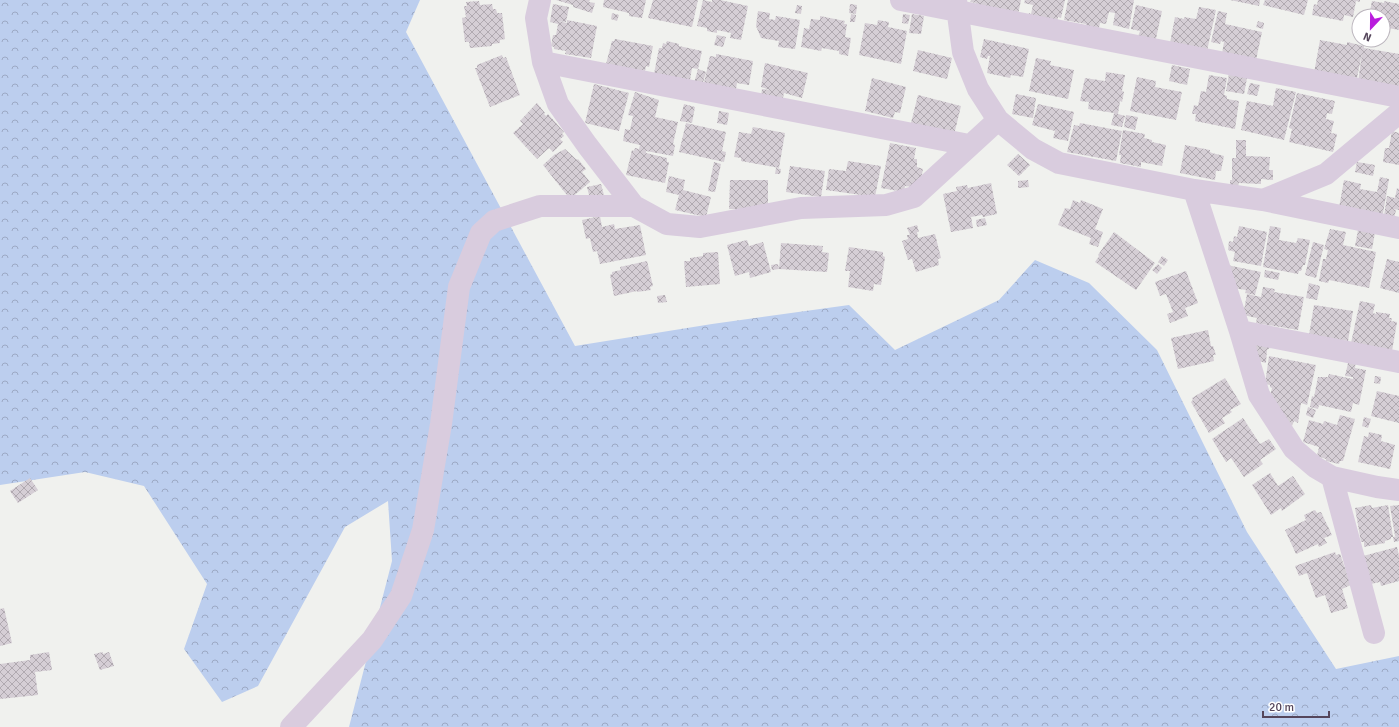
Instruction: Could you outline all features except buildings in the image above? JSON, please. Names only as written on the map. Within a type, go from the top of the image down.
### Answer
[{"type":"street","points":[[540,0],[536,18],[543,62],[558,104],[587,145],[634,206],[666,224],[700,227],[800,208],[886,205],[914,198],[969,145],[998,120]]},
{"type":"street","points":[[901,0],[956,5],[1399,97]]},
{"type":"street","points":[[956,5],[963,52],[978,89],[998,120],[1033,149],[1059,163],[1194,190],[1263,200],[1399,228]]},
{"type":"street","points":[[543,62],[969,145]]},
{"type":"street","points":[[1263,200],[1326,174],[1399,112]]},
{"type":"street","points":[[1194,190],[1240,331],[1259,395],[1294,449],[1315,467],[1332,477],[1377,488],[1399,490]]},
{"type":"street","points":[[291,727],[372,640],[401,596],[423,530],[441,424],[459,287],[481,233],[494,221],[540,206],[634,206]]},
{"type":"street","points":[[1240,331],[1399,362]]},
{"type":"street","points":[[1332,477],[1374,633]]},
{"type":"green space","points":[[0,0],[420,0],[406,32],[575,346],[712,324],[849,305],[895,350],[999,300],[1035,260],[1089,283],[1157,350],[1247,532],[1336,669],[1399,656],[1399,727],[349,727],[392,561],[388,501],[345,527],[258,686],[222,702],[184,649],[207,584],[144,486],[85,472],[0,485]]}]
